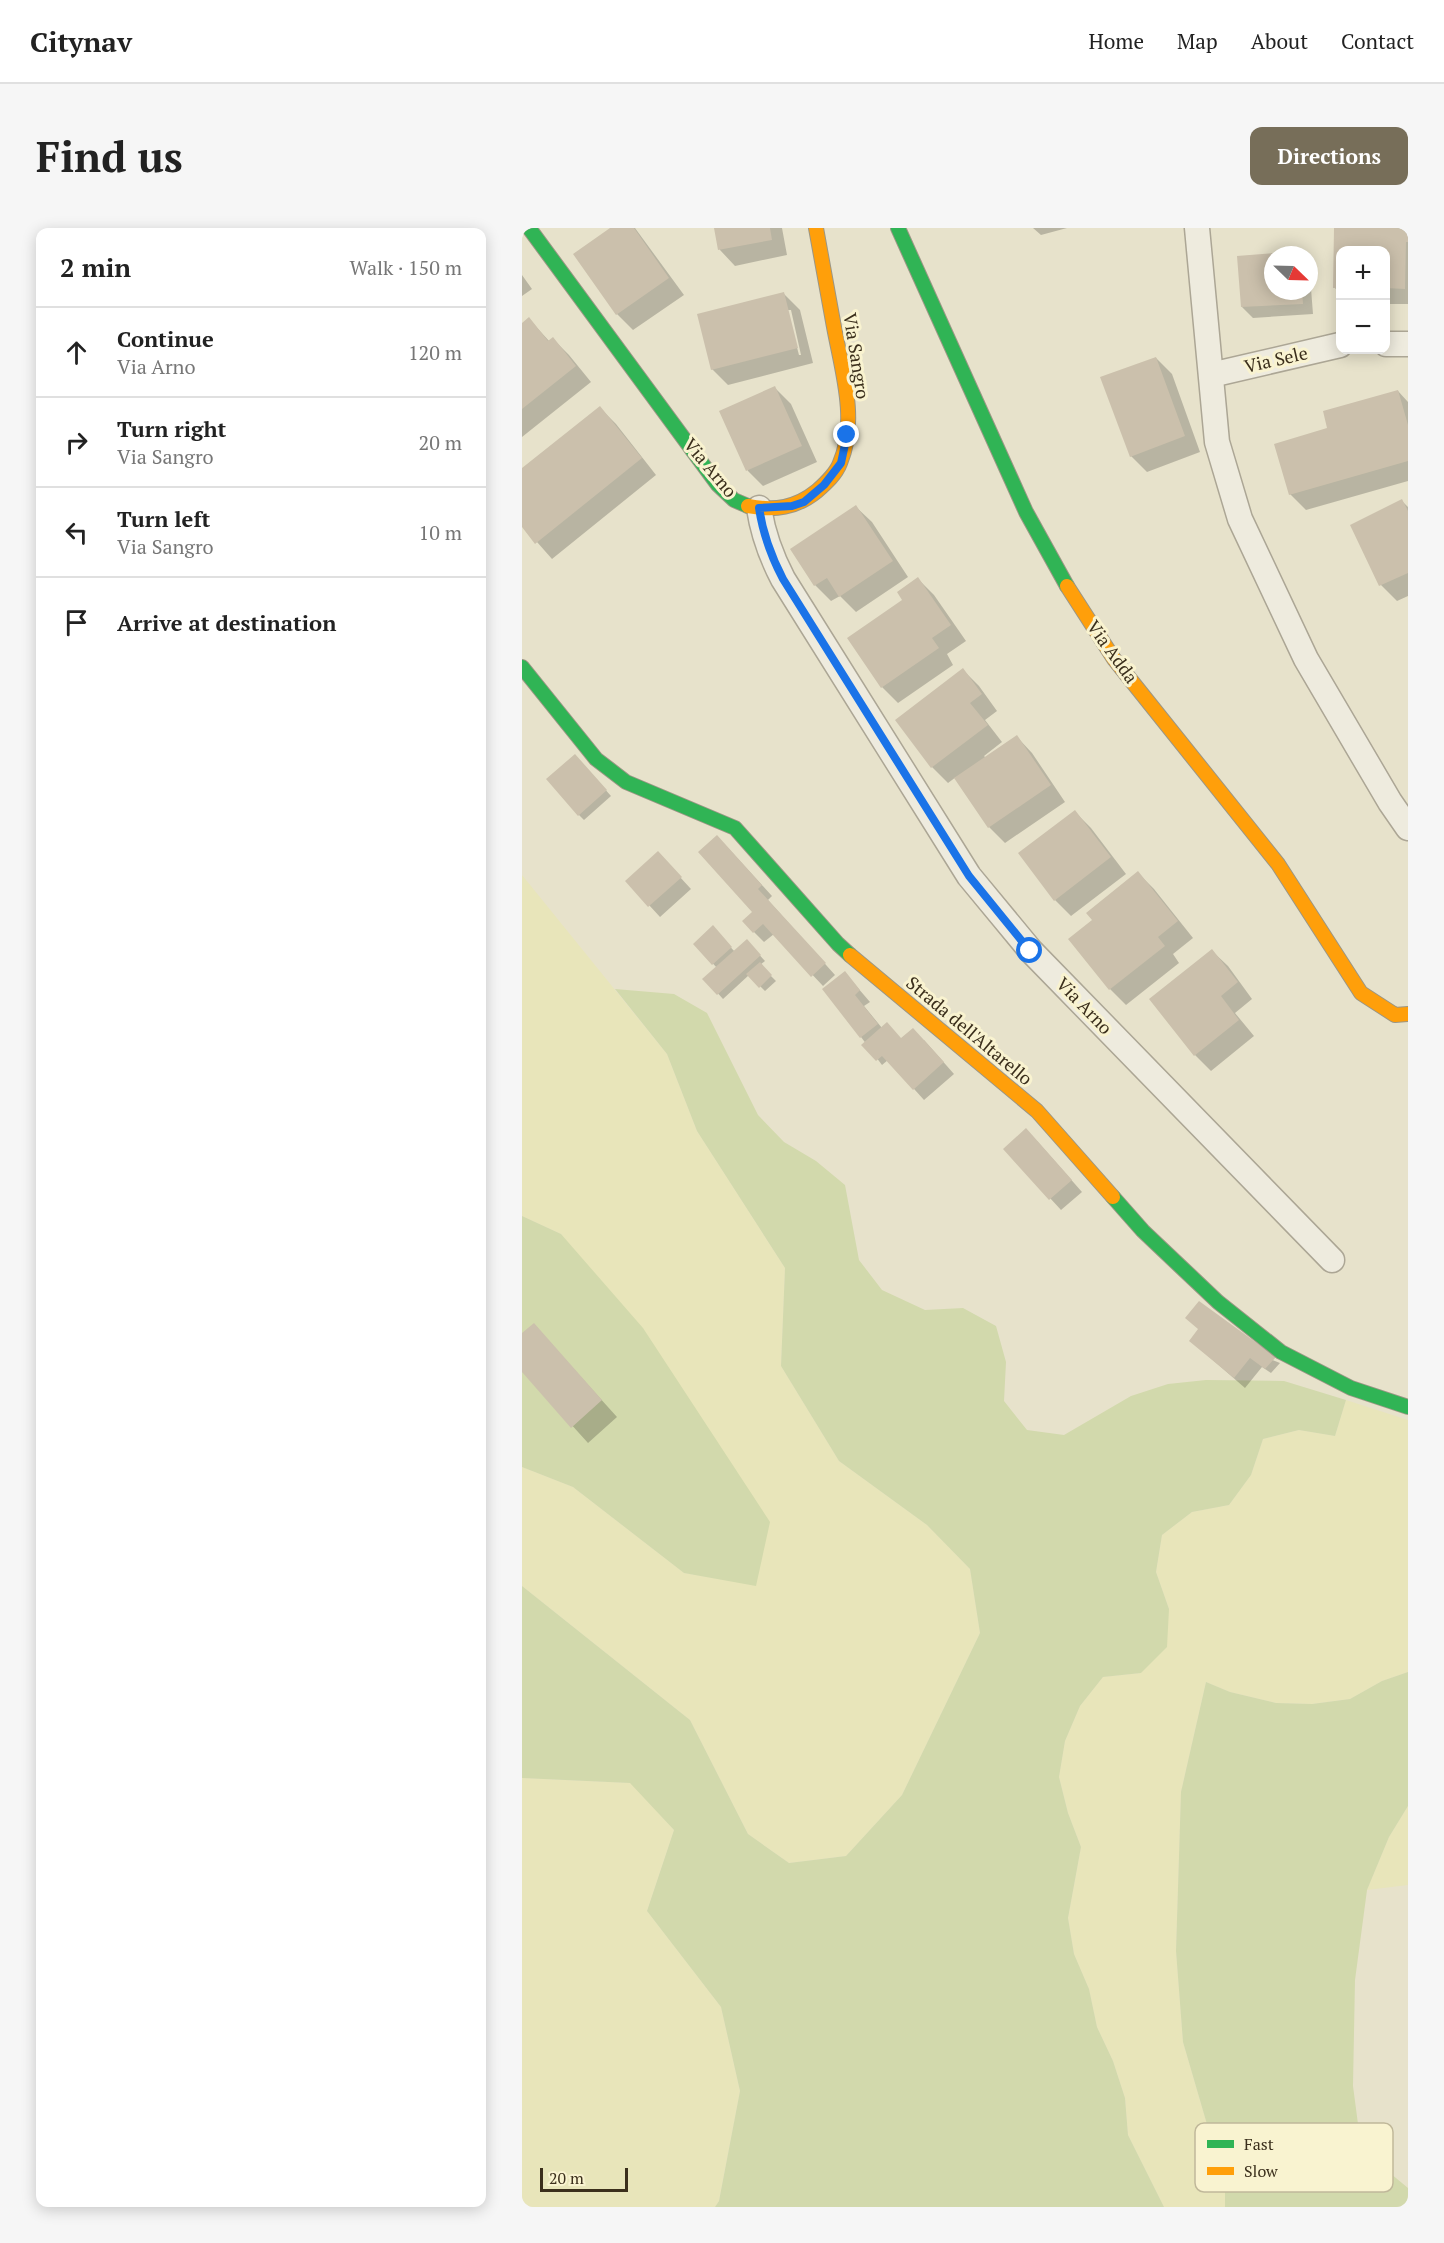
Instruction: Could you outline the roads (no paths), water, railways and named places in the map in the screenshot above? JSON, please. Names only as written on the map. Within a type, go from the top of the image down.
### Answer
[{"type":"street","name":"Via Arno","points":[[529,228],[718,485],[730,498],[745,506],[759,508],[770,554],[783,579],[969,876],[1030,951],[1332,1260]]},
{"type":"street","name":"Via Sangro","points":[[759,508],[792,506],[804,502],[824,485],[841,463],[847,435],[846,389],[816,228]]},
{"type":"street","name":"Via Adda","points":[[898,228],[1026,512],[1073,597],[1114,659],[1278,864],[1360,993],[1395,1015],[1408,1014]]},
{"type":"street","points":[[1197,228],[1216,442],[1239,519],[1306,659],[1390,802],[1408,828]]},
{"type":"street","points":[[1390,344],[1408,344]]},
{"type":"street","name":"Via Sele","points":[[1211,375],[1336,346]]},
{"type":"street","name":"Strada dell'Altarello","points":[[522,667],[596,759],[626,782],[735,828],[838,944],[1036,1111],[1143,1232],[1218,1302],[1281,1352],[1351,1388],[1408,1407]]}]
